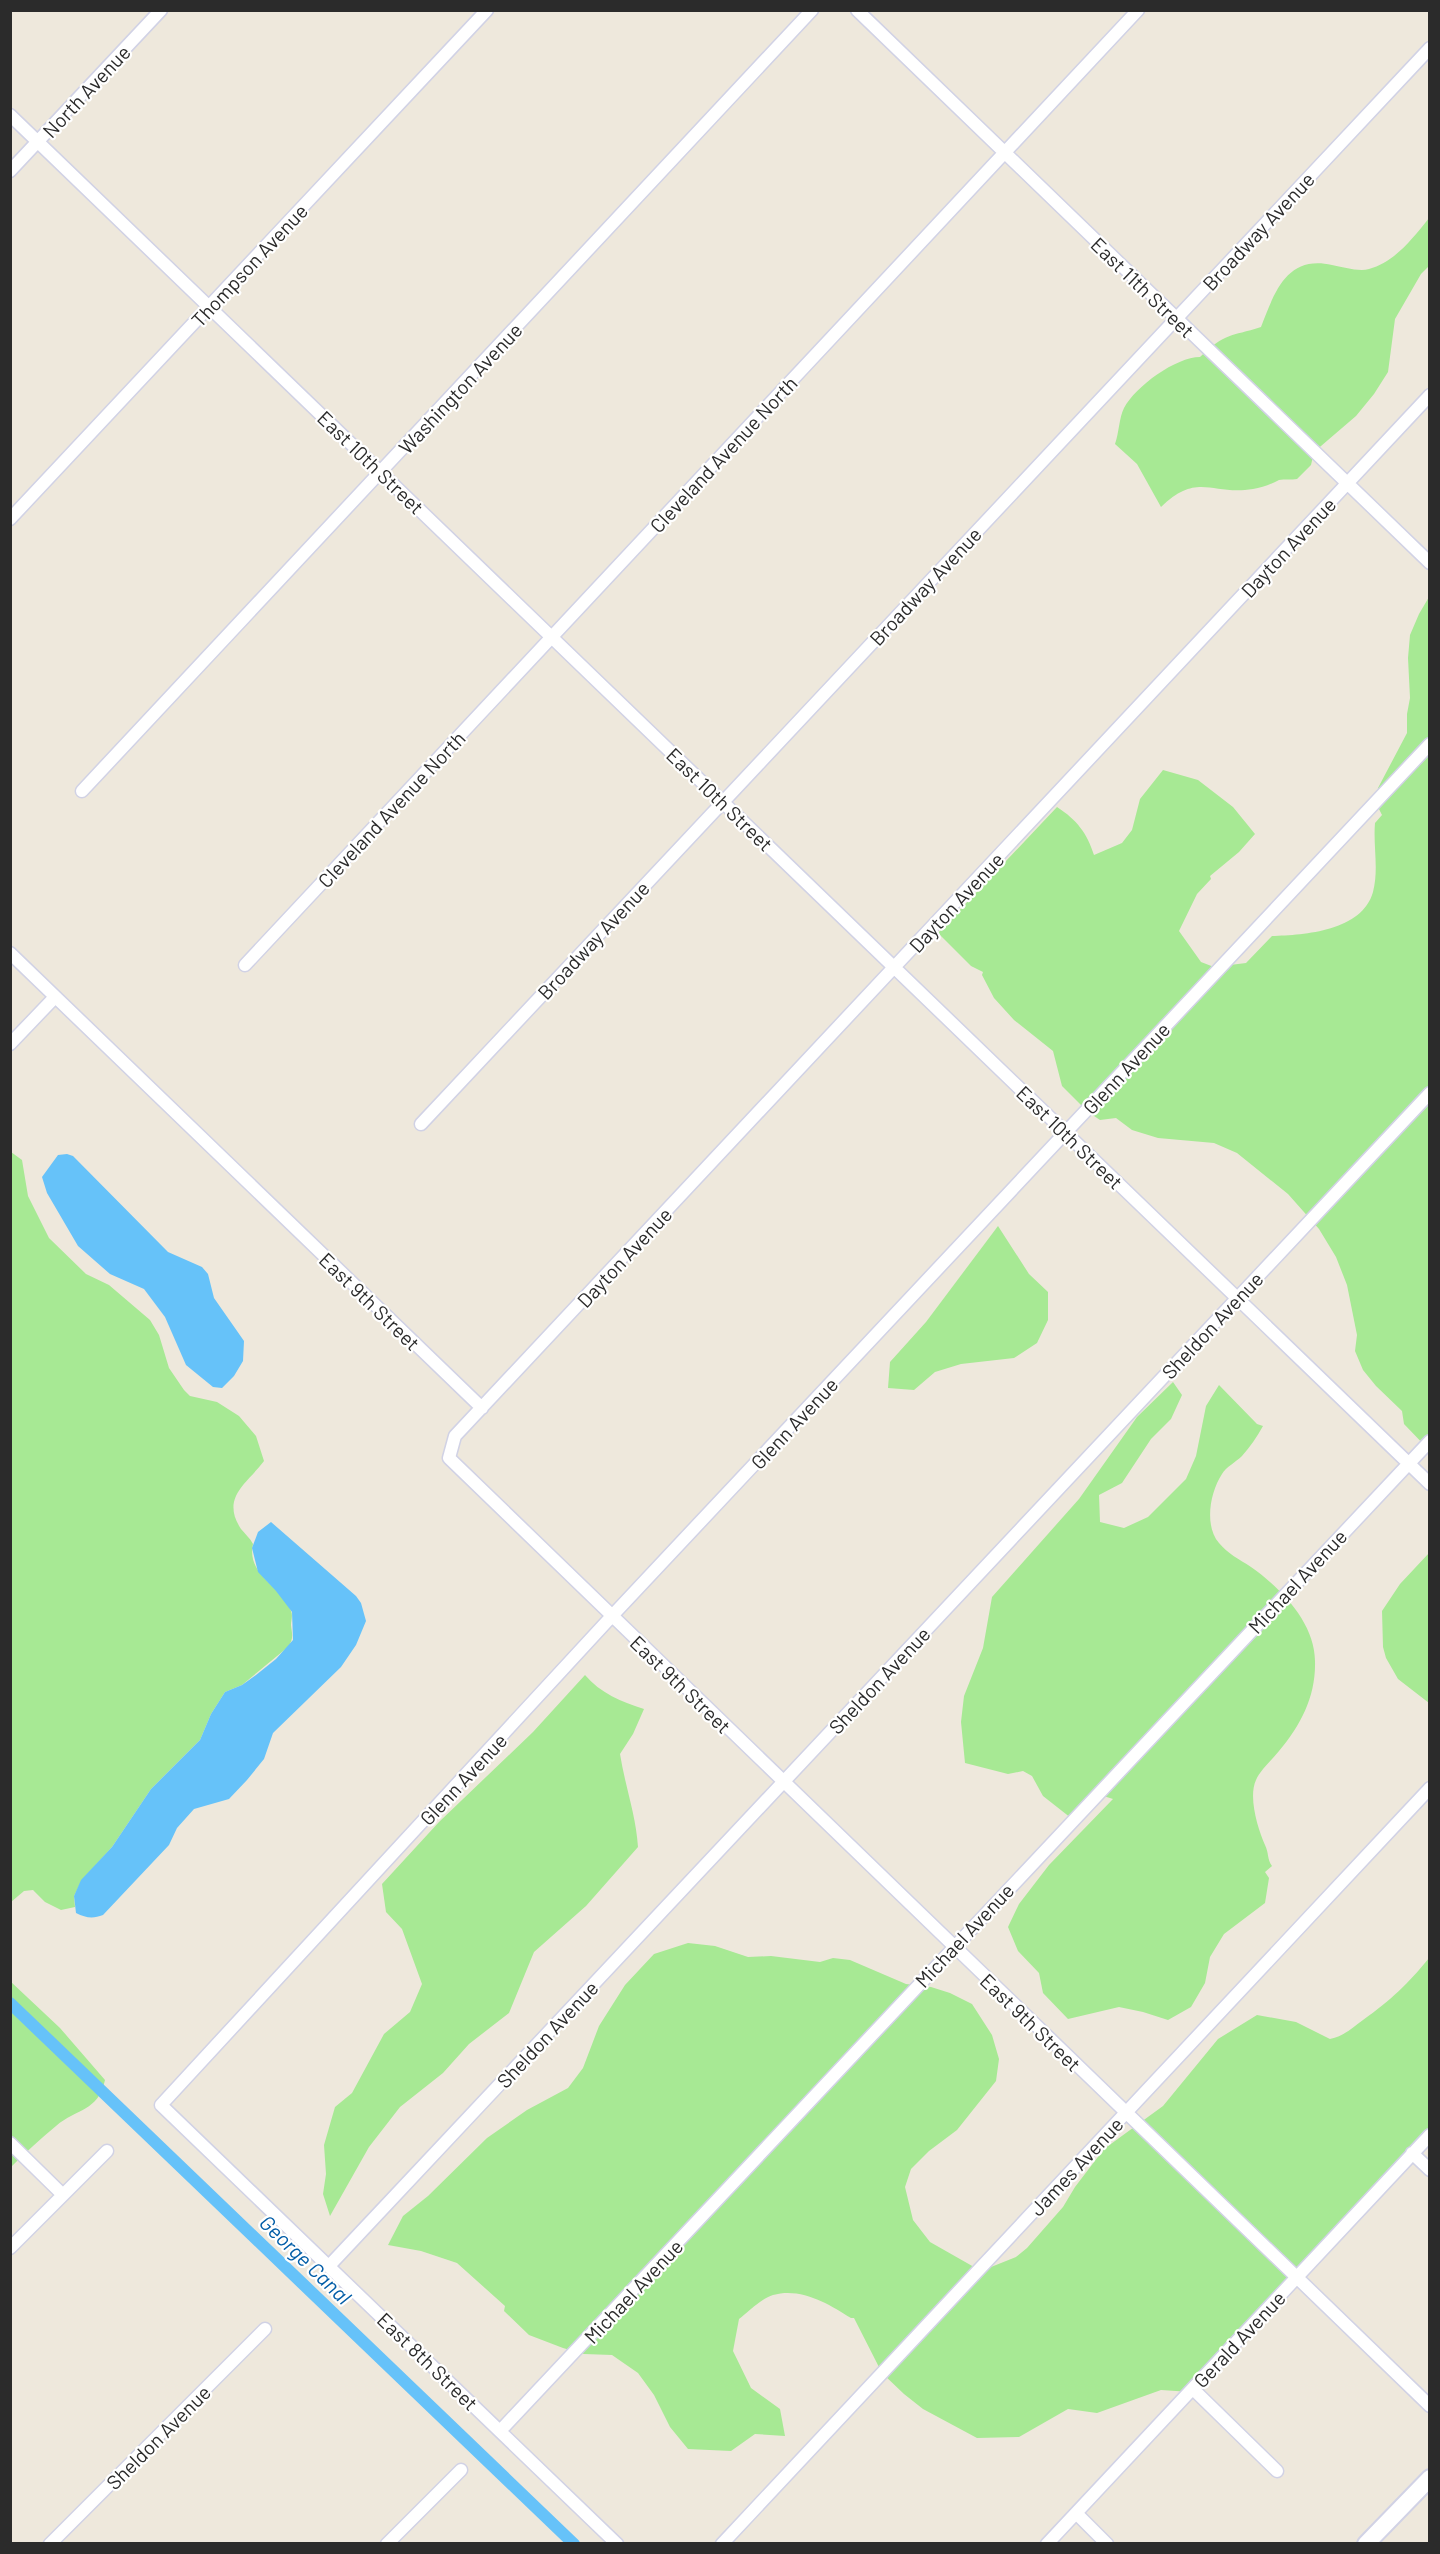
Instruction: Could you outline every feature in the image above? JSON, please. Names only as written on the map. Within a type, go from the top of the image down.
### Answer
[{"type":"main road","points":[[1366,2544],[1430,2478]]},
{"type":"street","name":"North Avenue","points":[[10,171],[161,10]]},
{"type":"street","name":"Thompson Avenue","points":[[10,519],[487,10]]},
{"type":"street","name":"Washington Avenue","points":[[82,791],[812,10]]},
{"type":"street","name":"East 11th Street","points":[[857,10],[1430,563]]},
{"type":"street","name":"Cleveland Avenue North","points":[[245,965],[1138,10]]},
{"type":"street","name":"Broadway Avenue","points":[[421,1124],[1430,48]]},
{"type":"street","name":"East 10th Street","points":[[10,115],[1430,1484]]},
{"type":"street","name":"Dayton Avenue","points":[[482,1408],[1430,395]]},
{"type":"street","name":"Glenn Avenue","points":[[161,2105],[611,1617],[1430,744]]},
{"type":"street","name":"East 9th Street","points":[[10,953],[482,1408],[455,1436],[449,1458],[953,1948],[1430,2406]]},
{"type":"street","points":[[10,1044],[55,997]]},
{"type":"street","name":"Sheldon Avenue","points":[[329,2266],[1430,1093]]},
{"type":"street","name":"Michael Avenue","points":[[500,2431],[1430,1441]]},
{"type":"street","name":"James Avenue","points":[[722,2544],[1430,1788]]},
{"type":"street","name":"East 8th Street","points":[[161,2105],[617,2544]]},
{"type":"street","name":"Gerald Avenue","points":[[1047,2544],[1430,2135]]},
{"type":"street","points":[[10,2143],[63,2195]]},
{"type":"street","points":[[10,2248],[107,2151]]},
{"type":"street","points":[[1412,2153],[1430,2170]]},
{"type":"street","name":"Sheldon Avenue","points":[[50,2544],[265,2329]]},
{"type":"street","points":[[1192,2389],[1277,2470]]},
{"type":"street","points":[[387,2544],[461,2470]]},
{"type":"street","points":[[1076,2513],[1107,2544]]},
{"type":"green space","points":[[1429,218],[1429,266],[1421,274],[1395,319],[1388,372],[1356,416],[1314,452],[1311,465],[1297,479],[1279,480],[1256,488],[1227,490],[1196,487],[1185,490],[1161,507],[1137,464],[1115,444],[1121,416],[1130,399],[1147,382],[1169,367],[1190,358],[1200,357],[1223,339],[1261,327],[1278,289],[1293,271],[1304,265],[1317,263],[1361,270],[1378,266],[1403,248]]},
{"type":"green space","points":[[1429,597],[1429,1450],[1404,1424],[1402,1411],[1363,1370],[1355,1351],[1357,1335],[1347,1285],[1336,1257],[1319,1229],[1288,1194],[1237,1153],[1214,1143],[1158,1138],[1132,1130],[1116,1118],[1100,1120],[1088,1112],[1062,1086],[1053,1051],[1014,1020],[994,998],[982,975],[983,972],[971,966],[938,933],[1057,807],[1080,828],[1094,855],[1122,843],[1132,830],[1140,799],[1163,770],[1198,780],[1233,807],[1255,834],[1239,852],[1210,876],[1211,879],[1197,894],[1179,931],[1201,962],[1214,967],[1246,963],[1272,936],[1316,932],[1345,923],[1357,915],[1367,905],[1373,892],[1376,875],[1375,823],[1382,815],[1376,803],[1378,788],[1407,733],[1410,698],[1408,658],[1410,635]]},
{"type":"green space","points":[[11,1152],[22,1160],[28,1196],[49,1238],[86,1274],[109,1285],[150,1320],[159,1335],[169,1368],[190,1396],[217,1402],[239,1416],[256,1436],[264,1461],[239,1491],[233,1508],[235,1518],[253,1544],[252,1555],[255,1564],[292,1614],[292,1639],[288,1647],[242,1685],[225,1692],[211,1714],[200,1740],[151,1789],[112,1847],[82,1880],[74,1896],[75,1907],[61,1910],[45,1902],[33,1890],[24,1891],[11,1902]]},
{"type":"green space","points":[[998,1226],[1029,1274],[1048,1292],[1048,1320],[1037,1343],[1014,1358],[961,1364],[935,1372],[914,1390],[888,1388],[890,1362],[926,1322]]},
{"type":"green space","points":[[1173,1382],[1182,1395],[1171,1419],[1151,1439],[1122,1483],[1099,1495],[1100,1522],[1124,1528],[1148,1517],[1186,1479],[1196,1456],[1206,1406],[1219,1385],[1257,1424],[1263,1426],[1245,1453],[1226,1469],[1218,1481],[1210,1509],[1211,1528],[1222,1547],[1274,1585],[1303,1620],[1313,1647],[1315,1674],[1306,1709],[1287,1741],[1261,1772],[1254,1787],[1255,1813],[1272,1866],[1265,1872],[1269,1878],[1265,1903],[1224,1934],[1210,1957],[1205,1983],[1191,2007],[1168,2020],[1119,2007],[1068,2019],[1043,1993],[1039,1973],[1018,1951],[1008,1927],[1019,1904],[1049,1865],[1113,1799],[1094,1793],[1071,1818],[1043,1796],[1032,1776],[1023,1771],[1008,1774],[965,1763],[961,1722],[964,1696],[983,1648],[992,1597],[1079,1499],[1137,1417]]},
{"type":"green space","points":[[1429,1553],[1430,1703],[1398,1679],[1386,1658],[1383,1647],[1382,1611],[1400,1584]]},
{"type":"green space","points":[[585,1675],[597,1687],[612,1696],[644,1709],[633,1734],[620,1754],[638,1847],[586,1906],[534,1952],[509,2013],[469,2044],[443,2073],[400,2107],[369,2147],[330,2216],[323,2194],[326,2174],[324,2145],[335,2107],[352,2093],[384,2034],[410,2012],[422,1984],[402,1929],[386,1912],[382,1884],[439,1822],[533,1732]]},
{"type":"green space","points":[[688,1943],[715,1946],[748,1957],[771,1956],[820,1962],[833,1958],[850,1960],[906,1984],[931,1987],[972,2004],[992,2035],[999,2059],[996,2081],[957,2130],[929,2151],[911,2169],[905,2187],[913,2220],[930,2242],[974,2267],[991,2267],[1016,2257],[1027,2248],[1063,2207],[1104,2149],[1163,2106],[1218,2039],[1257,2015],[1296,2022],[1330,2039],[1335,2038],[1351,2029],[1391,1998],[1429,1958],[1429,2136],[1191,2392],[1161,2390],[1097,2413],[1068,2409],[1019,2437],[977,2438],[923,2409],[882,2373],[854,2318],[814,2298],[783,2293],[764,2299],[739,2319],[733,2351],[751,2388],[780,2409],[785,2436],[755,2434],[731,2451],[688,2449],[670,2427],[654,2395],[638,2373],[612,2355],[584,2354],[529,2335],[504,2311],[505,2306],[457,2263],[421,2251],[388,2245],[403,2216],[428,2196],[487,2138],[527,2110],[568,2088],[583,2068],[599,2026],[625,1985],[654,1954]]},
{"type":"green space","points":[[10,1981],[60,2028],[105,2080],[102,2090],[92,2104],[56,2126],[11,2167]]},
{"type":"water","points":[[58,1155],[73,1156],[168,1252],[202,1267],[208,1274],[214,1298],[244,1341],[243,1361],[234,1376],[222,1388],[213,1387],[186,1365],[165,1317],[144,1289],[110,1274],[78,1246],[47,1193],[42,1177]]},
{"type":"water","points":[[271,1522],[356,1596],[361,1603],[366,1621],[356,1645],[341,1667],[273,1733],[264,1759],[229,1799],[194,1809],[177,1828],[169,1845],[103,1915],[90,1917],[76,1913],[74,1896],[81,1880],[112,1847],[151,1789],[200,1740],[211,1714],[225,1692],[242,1685],[256,1675],[276,1659],[293,1640],[292,1612],[258,1572],[252,1548],[258,1532]]},
{"type":"waterway","name":"George Canal","points":[[10,2003],[574,2544]]}]
